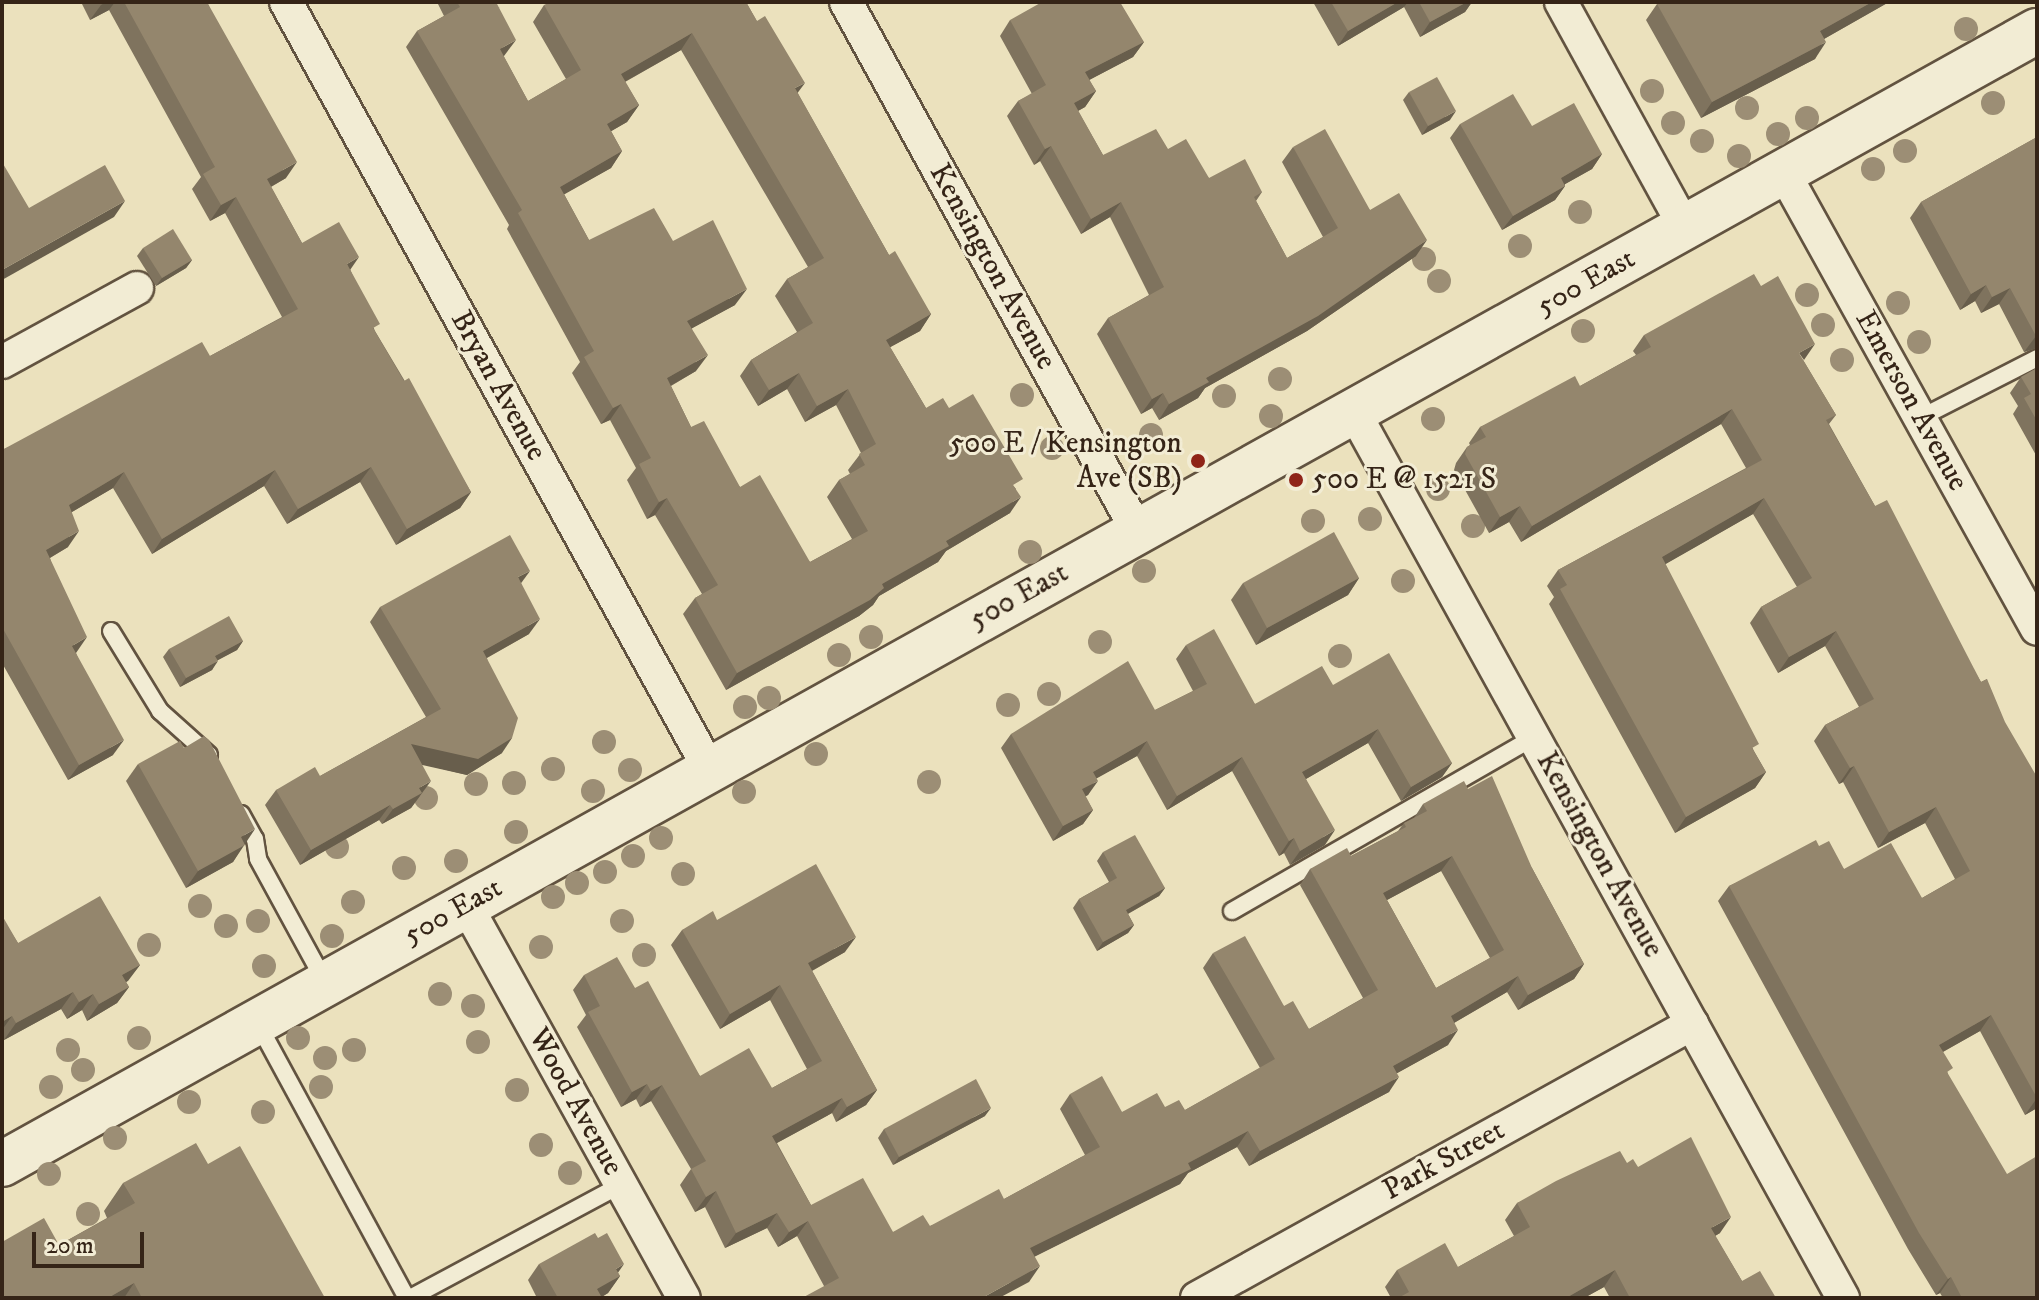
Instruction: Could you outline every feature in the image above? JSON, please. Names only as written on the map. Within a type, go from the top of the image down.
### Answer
[{"type":"street","name":"Bryan Avenue","points":[[286,2],[710,770]]},
{"type":"street","name":"Kensington Avenue","points":[[846,2],[1138,532]]},
{"type":"street","points":[[1561,2],[1685,228]]},
{"type":"street","name":"500 East","points":[[2,1164],[2037,31]]},
{"type":"street","name":"Emerson Avenue","points":[[1784,173],[2037,629]]},
{"type":"street","points":[[2,362],[137,288]]},
{"type":"street","name":"Kensington Avenue","points":[[1354,412],[1843,1298]]},
{"type":"street","name":"Wood Avenue","points":[[466,905],[684,1298]]},
{"type":"street","name":"Park Street","points":[[1197,1298],[1692,1024]]},
{"type":"lane","points":[[1920,418],[2037,358]]},
{"type":"lane","points":[[111,631],[160,711],[206,750],[220,776]]},
{"type":"lane","points":[[1232,911],[1534,737]]},
{"type":"lane","points":[[234,801],[255,839],[258,859],[326,983]]},
{"type":"lane","points":[[257,1022],[408,1298],[621,1185]]},
{"type":"building","points":[[124,2],[207,2],[297,162],[267,179],[302,243],[339,222],[359,257],[347,264],[380,324],[373,328],[404,381],[409,378],[471,492],[407,529],[371,467],[298,509],[275,470],[162,539],[124,472],[69,505],[79,531],[46,550],[87,637],[72,646],[124,740],[79,765],[2,627],[2,450],[202,342],[210,356],[298,309],[236,197],[221,205],[203,174],[215,167]]},
{"type":"building","points":[[457,2],[496,2],[516,40],[500,49],[528,101],[581,70],[544,5],[550,2],[746,2],[757,21],[765,16],[805,83],[795,88],[889,255],[895,251],[931,314],[886,340],[926,408],[943,398],[949,408],[973,394],[1023,479],[1013,485],[1021,497],[946,541],[949,546],[882,584],[884,588],[870,600],[737,673],[695,598],[718,585],[667,498],[659,502],[639,464],[651,458],[621,404],[613,408],[584,357],[594,351],[518,213],[522,210],[417,31],[460,7]],"holes":[[[692,33],[824,258],[787,279],[813,323],[751,360],[769,390],[799,373],[817,406],[848,389],[876,444],[859,454],[865,465],[839,480],[868,531],[810,562],[760,475],[740,487],[704,421],[691,427],[667,378],[708,355],[687,321],[747,289],[713,220],[673,241],[654,208],[589,240],[560,187],[622,151],[607,124],[639,105],[621,74]]]},
{"type":"building","points":[[1042,2],[1120,2],[1144,42],[1085,72],[1096,91],[1074,103],[1103,155],[1156,129],[1168,149],[1186,139],[1209,178],[1245,159],[1262,192],[1254,197],[1287,258],[1338,228],[1293,147],[1325,129],[1370,210],[1399,193],[1427,240],[1318,316],[1206,378],[1209,382],[1169,404],[1163,393],[1152,399],[1108,318],[1164,287],[1121,202],[1091,219],[1051,146],[1045,149],[1018,101],[1046,85],[1010,20]]},
{"type":"building","points":[[1331,2],[1398,2],[1348,31]]},
{"type":"building","points":[[1419,2],[1467,2],[1430,22]]},
{"type":"building","points":[[1872,2],[1820,31],[1826,42],[1712,102],[1657,4]]},
{"type":"building","points":[[1437,77],[1456,111],[1428,126],[1409,92]]},
{"type":"building","points":[[1513,94],[1532,126],[1574,103],[1602,154],[1561,178],[1565,186],[1513,216],[1460,124]]},
{"type":"building","points":[[2037,137],[2036,336],[2010,288],[1992,297],[1986,285],[1971,294],[1921,202]]},
{"type":"building","points":[[2,162],[29,208],[105,165],[125,201],[2,270]]},
{"type":"building","points":[[173,229],[192,260],[162,278],[143,248]]},
{"type":"building","points":[[1754,274],[1761,286],[1778,276],[1815,344],[1799,353],[1836,415],[1826,420],[1875,506],[1887,500],[1981,682],[1987,679],[2005,722],[2037,777],[2037,1098],[1991,1015],[1939,1045],[1953,1068],[1947,1072],[2007,1174],[2037,1156],[2037,1298],[1962,1298],[1951,1277],[1948,1279],[1919,1233],[1729,886],[1816,840],[1819,846],[1829,841],[1844,869],[1891,843],[1922,898],[1970,871],[1936,807],[1889,832],[1854,766],[1850,768],[1825,725],[1874,699],[1836,631],[1789,657],[1761,607],[1812,578],[1764,498],[1662,557],[1759,744],[1752,748],[1766,772],[1686,817],[1560,589],[1567,585],[1558,570],[1762,460],[1732,409],[1532,526],[1520,506],[1500,517],[1465,454],[1467,447],[1486,437],[1480,427],[1575,376],[1580,386],[1651,347],[1644,335]]},
{"type":"building","points":[[2037,368],[2037,421],[2024,398],[2031,394],[2021,377]]},
{"type":"building","points":[[1334,532],[1359,578],[1267,628],[1243,583]]},
{"type":"building","points":[[510,535],[530,571],[518,577],[540,619],[483,651],[518,718],[512,738],[478,759],[411,744],[431,781],[419,788],[422,793],[393,809],[390,805],[311,850],[276,790],[315,767],[320,776],[441,709],[380,607]]},
{"type":"building","points":[[229,616],[243,641],[215,656],[218,661],[186,678],[169,649]]},
{"type":"building","points":[[1214,629],[1255,704],[1322,666],[1333,685],[1389,653],[1452,763],[1411,787],[1378,729],[1302,772],[1335,830],[1300,851],[1294,838],[1289,841],[1242,757],[1177,796],[1147,741],[1093,772],[1098,781],[1082,789],[1093,810],[1063,826],[1011,734],[1128,661],[1155,710],[1207,684],[1186,645]]},
{"type":"building","points":[[204,736],[209,740],[255,829],[241,837],[245,845],[198,871],[138,764],[180,741],[184,748]]},
{"type":"building","points":[[1492,776],[1532,868],[1584,964],[1528,995],[1518,976],[1451,1016],[1458,1030],[1393,1066],[1399,1077],[1260,1151],[1248,1131],[1188,1163],[1191,1169],[1030,1248],[1040,1266],[982,1298],[802,1298],[839,1278],[808,1221],[789,1232],[777,1213],[736,1233],[716,1191],[706,1197],[691,1169],[706,1161],[662,1085],[651,1091],[647,1084],[632,1092],[588,1012],[600,1006],[584,975],[617,957],[635,988],[648,981],[700,1076],[749,1048],[772,1088],[822,1061],[780,985],[730,1014],[682,930],[713,911],[717,920],[816,864],[856,937],[808,963],[877,1090],[847,1107],[842,1098],[772,1136],[811,1205],[863,1178],[893,1232],[923,1215],[930,1226],[999,1189],[1004,1199],[1100,1147],[1070,1094],[1102,1076],[1122,1112],[1157,1093],[1165,1107],[1179,1100],[1185,1110],[1275,1059],[1213,953],[1245,936],[1284,1006],[1293,1001],[1309,1029],[1378,990],[1310,869],[1347,848],[1351,856],[1406,827],[1404,823],[1427,811],[1423,804],[1464,781],[1468,789]],"holes":[[[1452,856],[1504,950],[1436,988],[1383,893]]]},
{"type":"building","points":[[1135,835],[1165,888],[1126,910],[1134,925],[1103,942],[1079,899],[1117,878],[1103,852]]},
{"type":"building","points":[[100,896],[140,965],[122,975],[129,987],[99,1004],[93,994],[79,1002],[73,992],[16,1023],[12,1016],[2,1022],[2,918],[18,943]]},
{"type":"building","points":[[976,1079],[991,1108],[899,1157],[884,1129]]},
{"type":"building","points":[[1691,1137],[1731,1217],[1711,1228],[1742,1281],[1760,1271],[1776,1298],[1630,1298],[1615,1270],[1566,1298],[1398,1298],[1409,1292],[1397,1270],[1445,1243],[1458,1267],[1530,1227],[1517,1203],[1556,1181],[1620,1151],[1627,1163],[1633,1159],[1638,1167]]},
{"type":"building","points":[[196,1143],[208,1164],[240,1146],[325,1298],[142,1298],[134,1283],[108,1298],[2,1298],[2,1242],[44,1218],[59,1245],[135,1203],[123,1183]]},
{"type":"building","points":[[595,1233],[598,1238],[607,1233],[624,1264],[616,1269],[620,1276],[597,1289],[601,1296],[597,1298],[558,1298],[539,1264]]},
{"type":"place","name":"500 E / Kensington Ave (SB)","points":[[1198,461]]},
{"type":"place","name":"500 E @ 1521 S","points":[[1296,480]]}]
